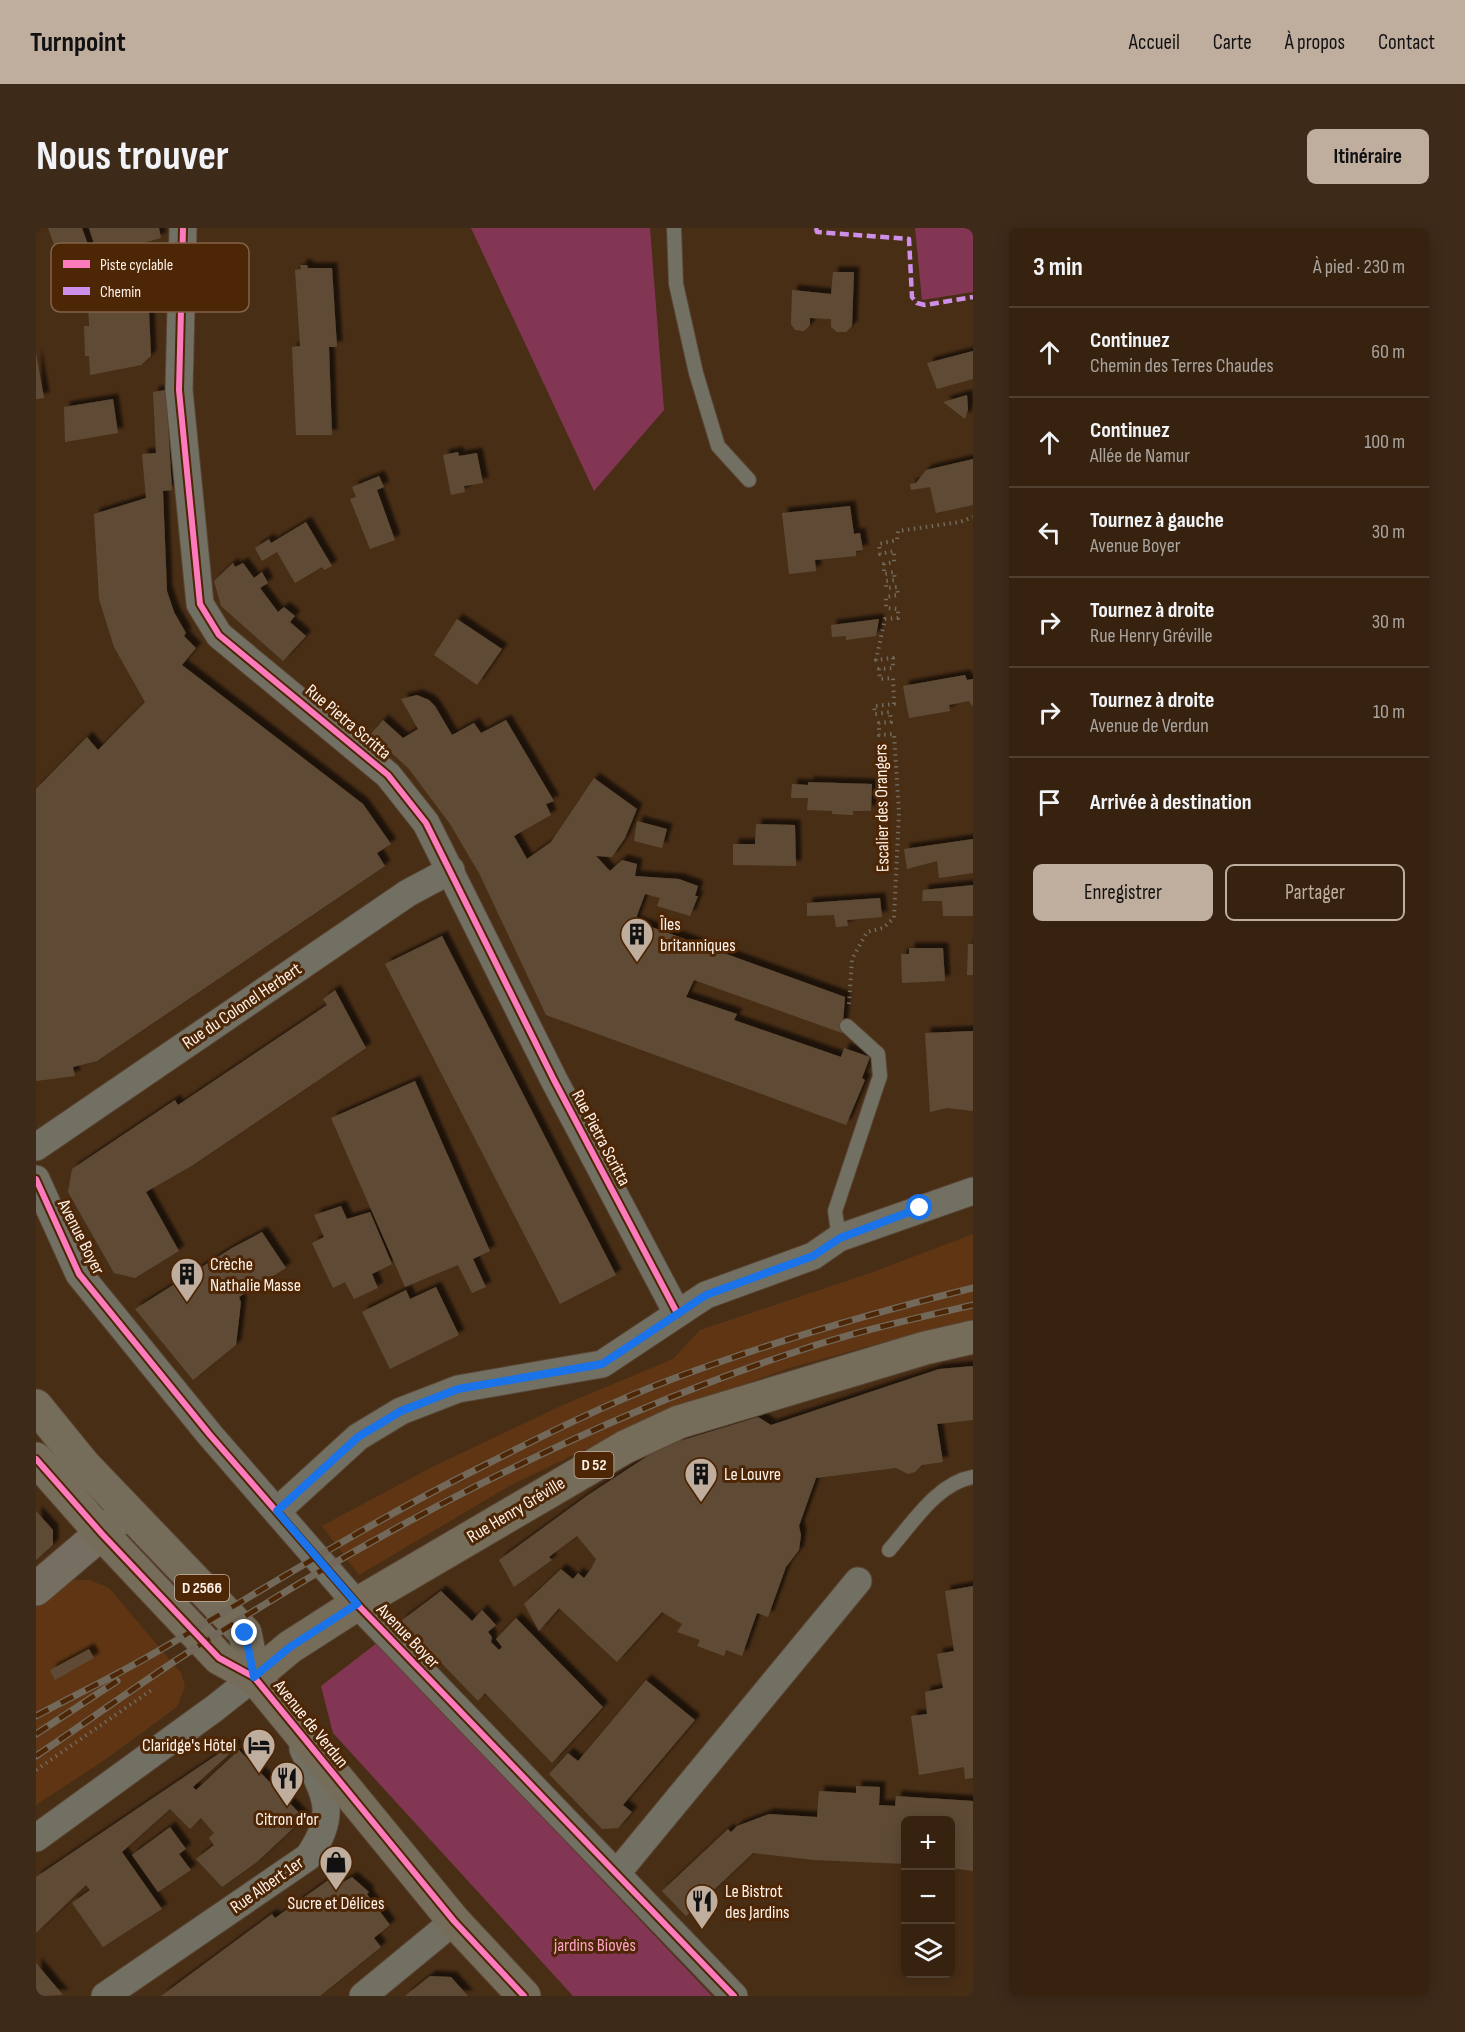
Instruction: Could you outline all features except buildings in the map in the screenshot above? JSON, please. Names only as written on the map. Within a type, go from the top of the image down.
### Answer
[{"type":"main road","name":"Rue Henry Gréville","points":[[254,1677],[290,1647],[357,1604],[563,1481],[679,1422],[925,1348],[973,1337]]},
{"type":"main road","name":"Avenue de Verdun","points":[[36,1406],[84,1465],[245,1633],[254,1677]]},
{"type":"main road","name":"Avenue de Verdun","points":[[36,1460],[219,1658],[254,1677],[454,1921],[524,1996]]},
{"type":"main road","points":[[36,1589],[127,1511]]},
{"type":"street","name":"Rue Pietra Scritta","points":[[183,228],[183,243]]},
{"type":"street","name":"Rue Pietra Scritta","points":[[180,312],[178,390],[200,604],[219,635],[388,776],[426,823],[554,1080],[677,1313]]},
{"type":"street","name":"Rue du Colonel Herbert","points":[[36,1147],[408,893],[451,870]]},
{"type":"street","name":"Avenue Boyer","points":[[36,1179],[79,1274],[104,1307],[277,1511],[357,1604],[734,1996]]},
{"type":"street","points":[[277,1511],[358,1437],[401,1411],[458,1389],[602,1364],[706,1295],[813,1256],[840,1238],[973,1191]]},
{"type":"street","points":[[617,1873],[858,1581]]},
{"type":"street","points":[[36,1838],[254,1677]]},
{"type":"street","name":"Rue Albert 1er","points":[[105,1996],[308,1857],[318,1843],[326,1827],[327,1805],[291,1723]]},
{"type":"street","points":[[363,1996],[454,1921]]},
{"type":"lane","points":[[674,228],[676,284],[699,383],[718,446],[749,480]]},
{"type":"lane","points":[[840,1238],[836,1211],[880,1076],[878,1054],[847,1026]]},
{"type":"lane","points":[[889,1550],[937,1495],[958,1479],[973,1477]]},
{"type":"path","points":[[36,1770],[153,1689]]},
{"type":"shaded area","points":[[973,1234],[973,1322],[936,1328],[789,1368],[647,1420],[511,1485],[359,1575],[322,1526],[430,1468],[563,1405],[673,1359],[700,1330],[873,1272]]},
{"type":"shaded area","points":[[74,1580],[90,1580],[109,1588],[181,1673],[185,1686],[177,1707],[103,1761],[36,1805],[36,1604],[56,1588]]},
{"type":"green space","points":[[471,228],[650,228],[664,410],[594,491]]},
{"type":"green space","points":[[915,228],[973,228],[973,292],[922,300]]},
{"type":"green space","name":"jardins Biovès","points":[[377,1643],[712,1996],[573,1996],[333,1733],[321,1686]]},
{"type":"railway","points":[[36,1716],[149,1656],[400,1509],[552,1431],[650,1388],[748,1352],[860,1318],[973,1288]]},
{"type":"railway","points":[[36,1756],[247,1615],[397,1528],[554,1448],[715,1380],[795,1352],[861,1332],[973,1305]]},
{"type":"railway","points":[[36,1734],[117,1681]]},
{"type":"marked path","points":[[816,228],[817,232],[909,239],[912,297],[917,303],[925,305],[973,297]]},
{"type":"cycle path","points":[[183,228],[183,243]]},
{"type":"cycle path","points":[[181,312],[179,390],[200,604],[219,635],[388,775],[426,823],[554,1080],[677,1313]]},
{"type":"cycle path","points":[[36,1179],[79,1274],[210,1435],[357,1604],[734,1996]]},
{"type":"cycle path","points":[[36,1459],[102,1534],[219,1658],[254,1677],[454,1921],[524,1996]]},
{"type":"place","name":"Îles britanniques","points":[[637,963]]},
{"type":"place","name":"Crèche Nathalie Masse","points":[[187,1303]]},
{"type":"place","name":"Le Louvre","points":[[701,1503]]},
{"type":"place","name":"Claridge's Hôtel","points":[[259,1774]]},
{"type":"place","name":"Citron d'or","points":[[287,1807]]},
{"type":"place","name":"Sucre et Délices","points":[[336,1891]]},
{"type":"place","name":"Le Bistrot des Jardins","points":[[702,1930]]},
{"type":"route","points":[[245,1633],[254,1677],[290,1647],[357,1604],[277,1511],[358,1437],[401,1411],[458,1389],[561,1373],[602,1364],[706,1295],[813,1256],[840,1238],[920,1208]]}]
